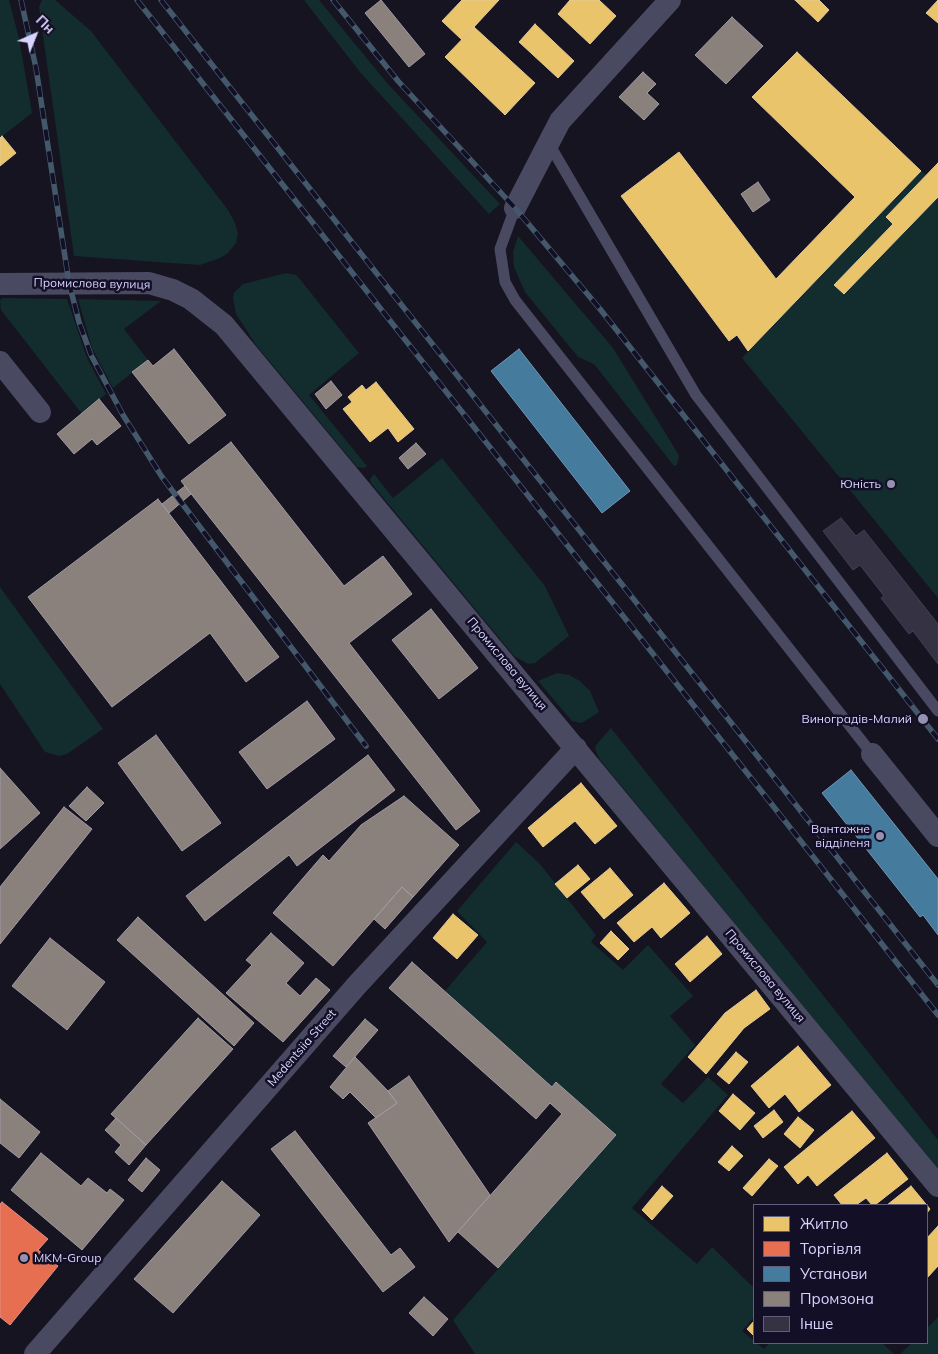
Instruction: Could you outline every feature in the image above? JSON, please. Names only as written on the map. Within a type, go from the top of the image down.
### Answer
[{"type":"street","points":[[515,208],[548,142],[571,107],[670,0]]},
{"type":"street","name":"Промислова вулиця","points":[[0,284],[149,283],[173,290],[209,312],[236,339],[938,1186]]},
{"type":"street","points":[[0,362],[40,412]]},
{"type":"street","name":"Medentsiia Street","points":[[35,1354],[357,985],[576,748]]},
{"type":"street","points":[[872,754],[938,836]]},
{"type":"lane","points":[[548,142],[696,395],[938,711]]},
{"type":"lane","points":[[515,208],[500,250],[506,282],[515,300],[872,754]]},
{"type":"green space","points":[[0,0],[9,0],[19,38],[32,113],[0,138]]},
{"type":"green space","points":[[42,0],[55,0],[91,31],[228,210],[238,233],[236,243],[228,253],[200,265],[74,256],[39,7]]},
{"type":"green space","points":[[304,0],[319,0],[388,84],[500,204],[489,214],[360,72]]},
{"type":"green space","name":"Юність","points":[[938,163],[938,598],[742,358],[921,171],[926,175]]},
{"type":"green space","points":[[518,236],[613,348],[677,452],[679,456],[677,465],[674,466],[594,364],[578,357],[525,292],[514,267],[513,252]]},
{"type":"green space","points":[[286,273],[296,275],[299,278],[359,353],[309,395],[367,466],[364,468],[357,467],[256,345],[236,314],[234,293],[243,284]]},
{"type":"green space","points":[[3,298],[67,299],[87,358],[106,394],[82,414],[1,310],[0,300]]},
{"type":"green space","points":[[78,299],[161,301],[124,329],[148,360],[113,388],[92,348]]},
{"type":"green space","points":[[442,458],[545,586],[569,636],[535,663],[528,664],[514,656],[371,483],[370,479],[374,474],[393,498]]},
{"type":"green space","points":[[0,587],[103,729],[67,754],[59,756],[45,752],[0,684]]},
{"type":"green space","points":[[557,673],[569,675],[580,681],[590,691],[599,712],[582,723],[572,721],[538,681]]},
{"type":"green space","points":[[611,728],[938,1140],[938,1170],[600,760],[595,749],[596,745]]},
{"type":"green space","points":[[516,842],[540,864],[596,935],[591,942],[623,970],[648,945],[693,996],[670,1016],[695,1045],[661,1084],[683,1103],[708,1077],[728,1095],[632,1208],[697,1264],[712,1247],[753,1287],[753,1318],[742,1331],[753,1340],[753,1344],[758,1344],[764,1349],[768,1344],[883,1344],[894,1354],[475,1354],[453,1320],[616,1135],[556,1083],[552,1087],[445,991],[487,942],[457,911]]},
{"type":"green space","points":[[938,1317],[938,1354],[900,1354],[911,1344],[928,1344],[928,1327]]},
{"type":"building: Житло","points":[[462,0],[499,0],[462,40],[442,21]]},
{"type":"building: Житло","points":[[570,0],[599,0],[616,16],[590,44],[558,14]]},
{"type":"building: Житло","points":[[795,0],[819,0],[829,10],[818,22]]},
{"type":"building: Житло","points":[[938,0],[938,23],[926,13]]},
{"type":"building: Житло","points":[[535,24],[574,61],[558,78],[519,42]]},
{"type":"building: Житло","points":[[474,27],[535,83],[505,115],[445,57]]},
{"type":"building: Житло","points":[[797,52],[921,171],[748,351],[737,335],[729,341],[621,196],[679,152],[776,279],[855,197],[752,97]]},
{"type":"building: Житло","points":[[2,136],[16,153],[0,166],[0,138]]},
{"type":"building: Житло","points":[[938,163],[938,197],[844,294],[834,285],[893,224],[886,217]]},
{"type":"building: Житло","points":[[376,382],[414,429],[398,442],[388,428],[370,442],[343,409],[352,402],[348,397],[362,385],[366,390]]},
{"type":"building: Житло","points":[[581,783],[617,826],[595,844],[575,821],[543,847],[528,828]]},
{"type":"building: Житло","points":[[578,865],[590,879],[567,898],[555,884]]},
{"type":"building: Житло","points":[[610,868],[633,895],[604,919],[581,892]]},
{"type":"building: Житло","points":[[664,883],[690,913],[661,938],[652,927],[634,942],[617,923]]},
{"type":"building: Житло","points":[[453,914],[478,935],[457,959],[433,938]]},
{"type":"building: Житло","points":[[611,931],[629,949],[618,960],[600,943]]},
{"type":"building: Житло","points":[[707,936],[722,954],[690,982],[675,964]]},
{"type":"building: Житло","points":[[756,990],[770,1009],[744,1028],[706,1074],[688,1057],[725,1013]]},
{"type":"building: Житло","points":[[798,1046],[831,1085],[799,1112],[785,1094],[769,1108],[751,1086]]},
{"type":"building: Житло","points":[[736,1052],[748,1062],[729,1084],[717,1074]]},
{"type":"building: Житло","points":[[733,1094],[755,1113],[740,1130],[719,1111]]},
{"type":"building: Житло","points":[[774,1110],[783,1122],[763,1138],[754,1126]]},
{"type":"building: Житло","points":[[852,1111],[875,1138],[817,1186],[808,1175],[798,1184],[784,1167]]},
{"type":"building: Житло","points":[[798,1117],[814,1130],[800,1148],[784,1134]]},
{"type":"building: Житло","points":[[732,1146],[743,1156],[729,1171],[718,1162]]},
{"type":"building: Житло","points":[[887,1153],[908,1179],[876,1204],[871,1204],[866,1198],[857,1204],[841,1204],[834,1195]]},
{"type":"building: Житло","points":[[769,1159],[778,1166],[752,1196],[743,1188]]},
{"type":"building: Житло","points":[[662,1186],[673,1196],[652,1220],[642,1210]]},
{"type":"building: Житло","points":[[911,1186],[926,1204],[888,1204]]},
{"type":"building: Житло","points":[[938,1226],[938,1266],[928,1277],[928,1237]]},
{"type":"building: Житло","points":[[753,1322],[753,1335],[747,1329]]},
{"type":"building: Торгівля","name":"MKM-Group","points":[[2,1202],[48,1239],[38,1250],[58,1266],[10,1325],[0,1317],[0,1204]]},
{"type":"building: Установи","points":[[519,349],[630,491],[602,513],[491,371]]},
{"type":"building: Установи","name":"Вантажне відділеня","points":[[851,770],[938,879],[938,935],[923,915],[920,917],[822,793]]},
{"type":"building: Промзона","points":[[381,0],[425,54],[409,67],[365,13]]},
{"type":"building: Промзона","points":[[732,17],[763,46],[726,84],[695,55]]},
{"type":"building: Промзона","points":[[643,72],[656,84],[647,93],[659,104],[644,120],[619,97]]},
{"type":"building: Промзона","points":[[758,182],[770,200],[753,212],[741,194]]},
{"type":"building: Промзона","points":[[174,349],[226,415],[189,444],[132,372],[148,360],[153,366]]},
{"type":"building: Промзона","points":[[331,381],[342,395],[326,409],[315,394]]},
{"type":"building: Промзона","points":[[99,399],[121,426],[97,445],[92,439],[74,454],[57,434]]},
{"type":"building: Промзона","points":[[231,442],[344,586],[383,556],[412,594],[349,643],[480,811],[456,830],[181,481]]},
{"type":"building: Промзона","points":[[416,443],[426,454],[408,469],[399,458]]},
{"type":"building: Промзона","points":[[185,486],[191,494],[169,513],[162,504]]},
{"type":"building: Промзона","points":[[158,499],[279,657],[246,682],[210,633],[112,707],[28,597]]},
{"type":"building: Промзона","points":[[431,609],[478,668],[439,699],[392,640]]},
{"type":"building: Промзона","points":[[307,701],[335,739],[267,789],[239,752]]},
{"type":"building: Промзона","points":[[156,735],[221,823],[182,851],[118,763]]},
{"type":"building: Промзона","points":[[368,755],[395,790],[297,866],[289,855],[205,921],[186,896]]},
{"type":"building: Промзона","points":[[0,768],[40,813],[0,849]]},
{"type":"building: Промзона","points":[[87,787],[104,803],[86,821],[69,806]]},
{"type":"building: Промзона","points":[[404,796],[459,845],[413,897],[402,887],[333,966],[273,913],[323,855],[329,861],[361,825]]},
{"type":"building: Промзона","points":[[64,807],[92,829],[0,944],[0,887]]},
{"type":"building: Промзона","points":[[402,887],[413,897],[385,929],[374,919]]},
{"type":"building: Промзона","points":[[138,917],[254,1023],[234,1046],[117,940]]},
{"type":"building: Промзона","points":[[271,933],[304,963],[286,983],[300,996],[316,978],[330,990],[283,1042],[226,993],[252,965],[246,960]]},
{"type":"building: Промзона","points":[[50,938],[105,982],[67,1030],[12,986]]},
{"type":"building: Промзона","points":[[412,962],[552,1087],[556,1082],[616,1135],[498,1268],[458,1232],[562,1114],[550,1103],[536,1119],[389,988]]},
{"type":"building: Промзона","points":[[198,1018],[233,1049],[146,1145],[111,1114]]},
{"type":"building: Промзона","points":[[365,1019],[378,1030],[346,1067],[333,1056]]},
{"type":"building: Промзона","points":[[355,1057],[397,1103],[376,1118],[350,1092],[343,1099],[330,1087]]},
{"type":"building: Промзона","points":[[409,1076],[490,1195],[449,1242],[368,1123],[397,1103],[388,1091]]},
{"type":"building: Промзона","points":[[0,1099],[40,1132],[19,1158],[0,1143]]},
{"type":"building: Промзона","points":[[116,1118],[146,1145],[129,1165],[115,1152],[121,1145],[105,1130]]},
{"type":"building: Промзона","points":[[295,1131],[391,1255],[400,1248],[415,1267],[383,1292],[271,1149]]},
{"type":"building: Промзона","points":[[41,1153],[81,1186],[88,1178],[107,1193],[110,1189],[124,1200],[82,1250],[11,1190]]},
{"type":"building: Промзона","points":[[146,1158],[160,1170],[142,1192],[128,1180]]},
{"type":"building: Промзона","points":[[222,1181],[260,1215],[173,1313],[134,1279]]},
{"type":"building: Промзона","points":[[424,1297],[448,1319],[433,1336],[409,1313]]},
{"type":"building: Інше","points":[[841,518],[856,536],[864,530],[938,624],[938,664],[913,631],[909,634],[881,598],[884,596],[860,565],[853,570],[823,531]]},
{"type":"railway","points":[[21,0],[36,68],[69,283],[79,322],[91,355],[123,415],[162,477],[366,746]]},
{"type":"railway","points":[[137,0],[938,1015]]},
{"type":"railway","points":[[161,0],[938,985]]},
{"type":"railway","points":[[333,0],[398,81],[515,208],[600,309],[938,739]]},
{"type":"place","name":"Юність","points":[[891,484]]},
{"type":"place","name":"Виноградів-Малий","points":[[923,719]]},
{"type":"place","name":"Вантажне відділеня","points":[[880,836]]},
{"type":"place","name":"MKM-Group","points":[[24,1258]]}]
